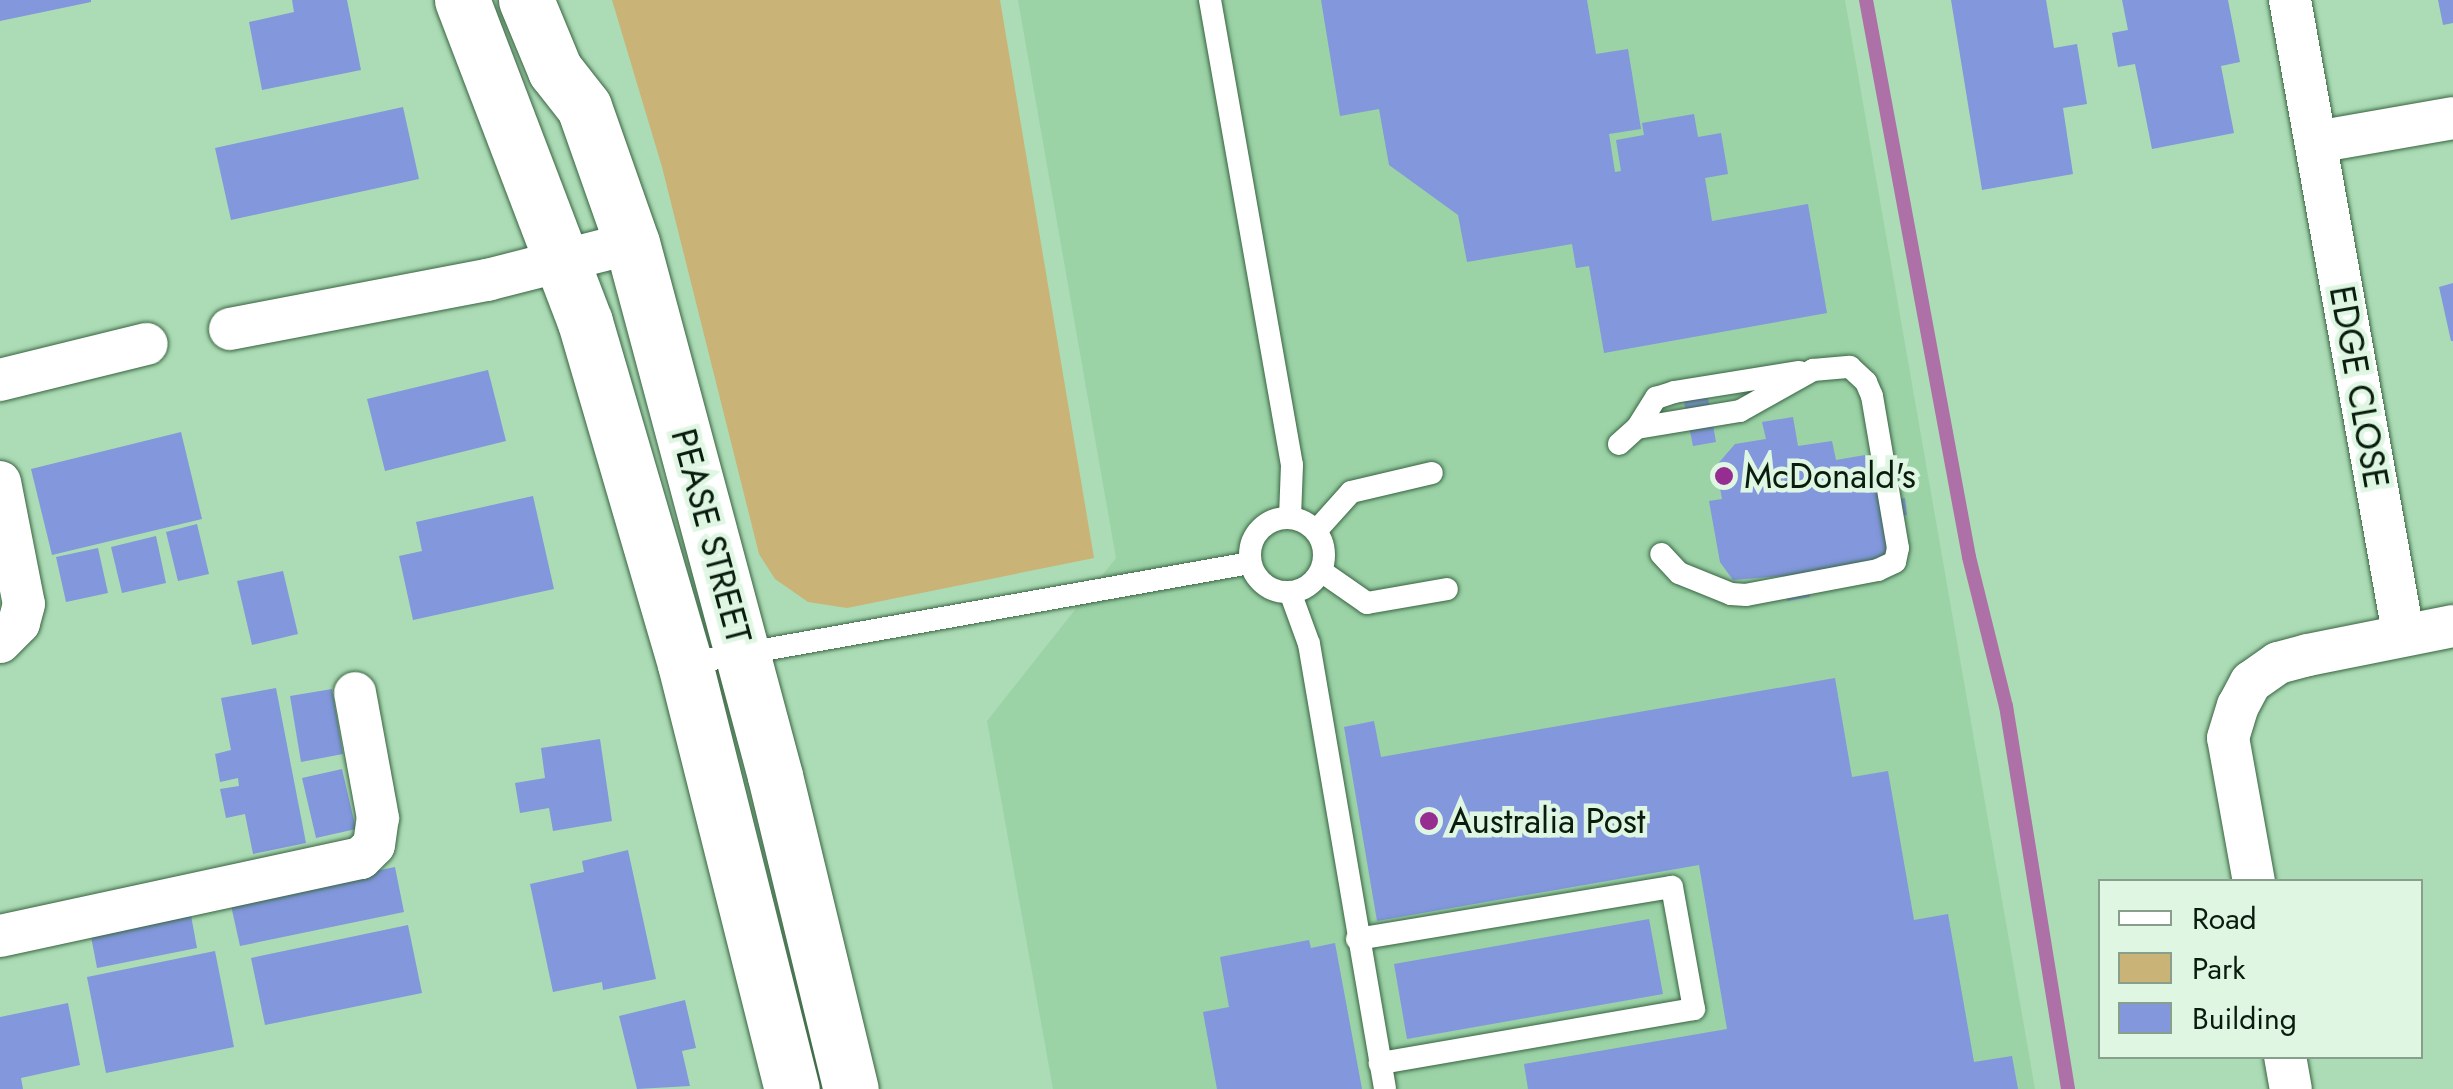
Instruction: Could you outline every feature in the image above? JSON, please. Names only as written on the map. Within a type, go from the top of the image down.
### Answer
[{"type":"street","name":"PEASE STREET","points":[[462,0],[564,260],[685,664],[792,1089]]},
{"type":"street","name":"PEASE STREET","points":[[526,0],[556,70],[584,106],[632,242],[743,653],[852,1089]]},
{"type":"street","points":[[571,0],[567,20],[584,106]]},
{"type":"street","name":"EDGE CLOSE","points":[[2290,0],[2403,633]]},
{"type":"street","points":[[2316,142],[2453,118]]},
{"type":"street","points":[[230,328],[487,280],[632,242]]},
{"type":"street","points":[[0,380],[147,344]]},
{"type":"street","points":[[0,482],[24,604],[19,624],[0,642]]},
{"type":"street","points":[[2253,879],[2228,738],[2238,706],[2252,682],[2278,663],[2403,633],[2453,626]]},
{"type":"street","points":[[0,936],[361,858],[374,845],[378,818],[355,694]]},
{"type":"street","points":[[2286,1059],[2291,1089]]},
{"type":"lane","points":[[1210,0],[1292,464],[1290,518]]},
{"type":"lane","points":[[1628,436],[1740,411],[1813,370],[1850,367],[1866,382],[1877,417],[1898,548],[1895,562],[1878,570],[1746,595],[1731,594],[1679,574],[1661,554]]},
{"type":"lane","points":[[1316,531],[1351,492],[1432,473]]},
{"type":"lane","points":[[1290,518],[1316,531],[1324,550],[1321,572],[1314,582],[1290,592],[1269,588],[1250,564],[1252,544],[1263,527],[1290,518]]},
{"type":"lane","points":[[685,664],[1250,564]]},
{"type":"lane","points":[[1321,572],[1367,603],[1447,589]]},
{"type":"lane","points":[[1290,592],[1309,644],[1356,939],[1385,1089]]},
{"type":"lane","points":[[1356,939],[1672,887],[1694,1009],[1380,1063]]},
{"type":"shaded area","points":[[1018,0],[1845,0],[2035,1089],[1053,1089],[987,721],[1116,558]]},
{"type":"green space","points":[[612,0],[1000,0],[1094,558],[847,608],[808,602],[775,579],[759,554],[662,167]]},
{"type":"building","points":[[0,0],[91,0],[91,2],[0,21]]},
{"type":"building","points":[[292,0],[347,0],[361,70],[262,90],[249,22],[294,12]]},
{"type":"building","points":[[1321,0],[1587,0],[1596,54],[1628,49],[1641,129],[1609,134],[1615,172],[1621,171],[1616,140],[1644,135],[1642,123],[1694,114],[1698,137],[1721,133],[1728,174],[1705,178],[1712,221],[1808,204],[1827,313],[1604,353],[1589,266],[1576,268],[1572,244],[1467,262],[1458,215],[1389,165],[1379,109],[1340,116]]},
{"type":"building","points":[[1951,0],[2046,0],[2054,48],[2077,44],[2087,104],[2063,108],[2073,174],[1982,190]]},
{"type":"building","points":[[2122,0],[2228,0],[2240,62],[2221,66],[2234,133],[2152,149],[2135,64],[2118,67],[2112,33],[2128,30]]},
{"type":"building","points":[[2438,0],[2453,0],[2453,23],[2443,25]]},
{"type":"building","points":[[403,107],[419,179],[231,220],[215,148]]},
{"type":"building","points":[[2453,283],[2453,341],[2451,341],[2439,287]]},
{"type":"building","points":[[488,370],[506,441],[385,471],[367,399]]},
{"type":"building","points":[[1706,387],[1716,442],[1693,446],[1682,392]]},
{"type":"building","points":[[1793,417],[1798,446],[1832,441],[1836,460],[1865,455],[1866,464],[1898,459],[1901,478],[1878,483],[1881,502],[1905,498],[1907,515],[1882,519],[1889,560],[1807,573],[1810,597],[1787,601],[1783,576],[1733,580],[1720,562],[1709,501],[1722,499],[1716,466],[1735,444],[1766,439],[1762,422]]},
{"type":"building","points":[[181,432],[202,519],[52,555],[31,469]]},
{"type":"building","points":[[533,496],[554,589],[413,620],[399,556],[422,551],[416,522]]},
{"type":"building","points":[[197,524],[209,574],[178,581],[166,532]]},
{"type":"building","points":[[156,536],[166,583],[122,593],[111,547]]},
{"type":"building","points":[[98,548],[108,593],[66,602],[56,557]]},
{"type":"building","points":[[283,571],[298,634],[252,645],[237,581]]},
{"type":"building","points":[[1835,678],[1852,777],[1888,771],[1914,920],[1948,914],[1974,1062],[2012,1056],[2018,1089],[1528,1089],[1524,1064],[1727,1029],[1699,865],[1377,921],[1344,727],[1374,721],[1381,757]]},
{"type":"building","points":[[276,688],[306,843],[253,854],[245,814],[226,818],[220,789],[239,786],[238,778],[220,782],[215,754],[231,750],[221,698]]},
{"type":"building","points":[[332,689],[343,754],[301,762],[290,696]]},
{"type":"building","points":[[600,739],[612,821],[553,831],[549,808],[520,813],[515,783],[545,778],[541,748]]},
{"type":"building","points":[[342,769],[356,829],[316,838],[302,778]]},
{"type":"building","points":[[628,850],[656,979],[603,990],[602,982],[553,992],[530,884],[584,872],[582,861]]},
{"type":"building","points":[[395,867],[404,912],[240,946],[230,901]]},
{"type":"building","points":[[190,910],[197,948],[97,968],[90,931]]},
{"type":"building","points":[[1649,919],[1663,994],[1407,1039],[1394,964]]},
{"type":"building","points":[[408,925],[422,993],[265,1025],[251,958]]},
{"type":"building","points":[[1309,940],[1311,948],[1335,943],[1362,1089],[1217,1089],[1203,1012],[1229,1007],[1220,957]]},
{"type":"building","points":[[215,951],[234,1047],[106,1073],[87,977]]},
{"type":"building","points":[[685,1000],[696,1048],[682,1051],[690,1086],[637,1089],[619,1016]]},
{"type":"building","points":[[68,1003],[80,1065],[21,1078],[23,1089],[0,1089],[0,1017]]},
{"type":"waterway","points":[[1866,0],[1969,557],[2006,706],[2068,1089]]},
{"type":"place","name":"McDonald's","points":[[1724,476]]},
{"type":"place","name":"Australia Post","points":[[1429,821]]}]
